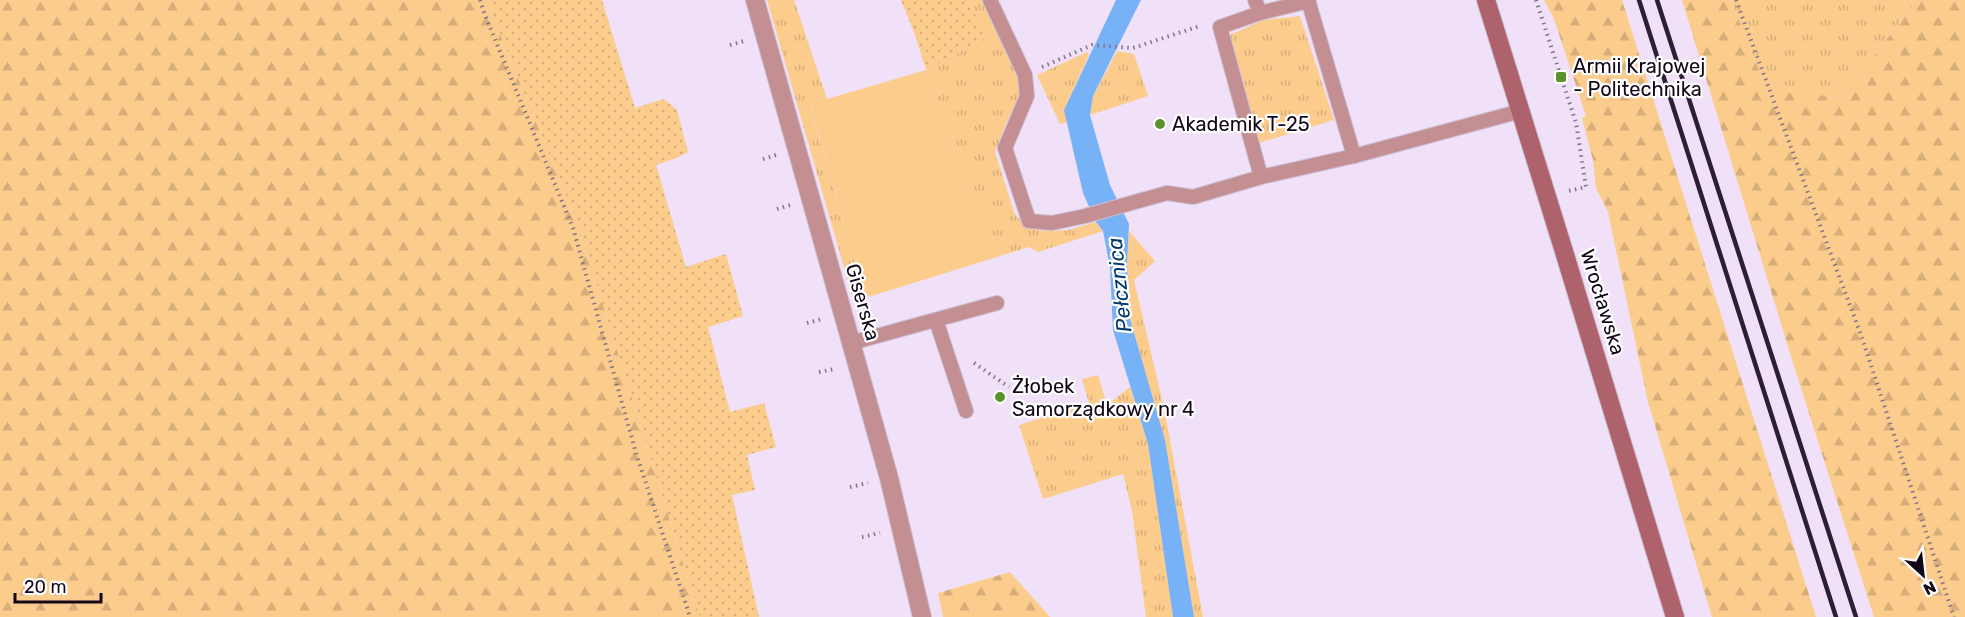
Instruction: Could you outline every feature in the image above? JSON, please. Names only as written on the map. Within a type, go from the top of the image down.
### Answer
[{"type":"main road","name":"Wrocławska","points":[[1486,0],[1675,617]]},
{"type":"street","name":"Giserska","points":[[755,0],[889,478],[922,617]]},
{"type":"lane","points":[[990,0],[1025,75],[1027,96],[1005,148],[1029,221],[1052,223],[1167,193],[1193,197],[1261,177],[1354,156],[1521,111]]},
{"type":"lane","points":[[1261,177],[1220,27],[1258,7],[1308,1],[1354,156]]},
{"type":"lane","points":[[851,343],[997,303]]},
{"type":"lane","points":[[936,320],[966,411]]},
{"type":"path","points":[[480,0],[573,228],[636,453],[690,617]]},
{"type":"path","points":[[1536,0],[1576,123],[1586,187],[1546,195]]},
{"type":"path","points":[[1737,0],[1861,335],[1954,617]]},
{"type":"path","points":[[1025,75],[1092,45],[1133,48],[1208,23],[1220,27]]},
{"type":"path","points":[[943,342],[1009,387]]},
{"type":"green space","points":[[0,0],[489,0],[492,14],[579,227],[700,617],[0,617]]},
{"type":"green space","points":[[489,0],[602,0],[635,108],[664,99],[677,110],[688,152],[656,165],[686,267],[726,254],[743,316],[708,327],[730,412],[764,403],[776,447],[747,455],[755,490],[732,495],[759,617],[700,617],[579,227],[492,14]]},
{"type":"green space","points":[[767,0],[794,0],[827,99],[810,105],[865,298],[854,302]]},
{"type":"green space","points":[[901,0],[969,0],[985,38],[926,70]]},
{"type":"green space","points":[[969,0],[984,0],[1019,79],[1021,99],[1008,119],[995,152],[1015,215],[1030,229],[1068,230],[1096,222],[1103,231],[1038,252],[1029,247],[1000,256],[926,70],[985,38]]},
{"type":"green space","points":[[1544,0],[1622,0],[1816,617],[1712,617],[1648,402],[1608,212],[1596,188],[1593,160],[1582,118],[1586,116],[1554,19]]},
{"type":"green space","points":[[1682,0],[1731,0],[1767,91],[1842,97],[1914,4],[1911,0],[1965,0],[1965,617],[1874,617],[1793,363]]},
{"type":"green space","points":[[1731,0],[1911,0],[1914,4],[1842,97],[1767,92]]},
{"type":"green space","points":[[1300,16],[1334,120],[1259,143],[1230,35],[1263,20]]},
{"type":"green space","points":[[1117,51],[1134,54],[1148,96],[1090,115],[1093,96]]},
{"type":"green space","points":[[1087,52],[1089,55],[1064,110],[1068,122],[1060,124],[1037,75]]},
{"type":"green space","points":[[926,70],[1000,256],[865,298],[810,104]]},
{"type":"green space","points":[[1129,231],[1155,261],[1134,280],[1164,408],[1203,617],[1194,617],[1165,440],[1130,319],[1127,265]]},
{"type":"green space","points":[[1098,375],[1107,405],[1130,387],[1148,444],[1173,617],[1146,617],[1132,511],[1123,474],[1043,499],[1019,425],[1089,403],[1082,379]]},
{"type":"green space","points":[[1010,572],[1050,617],[943,617],[938,593]]},
{"type":"water","name":"Pełcznica","points":[[1116,0],[1141,0],[1093,96],[1090,115],[1110,185],[1129,224],[1127,265],[1130,319],[1165,440],[1194,617],[1173,617],[1148,444],[1113,330],[1110,268],[1103,231],[1096,222],[1083,193],[1064,110]]},
{"type":"railway","points":[[1639,0],[1836,617]]},
{"type":"railway","points":[[1657,0],[1856,617]]},
{"type":"place","name":"Armii Krajowej - Politechnika","points":[[1561,77]]},
{"type":"place","name":"Akademik T-25","points":[[1160,124]]},
{"type":"place","name":"Żłobek Samorządkowy nr 4","points":[[1000,397]]}]
